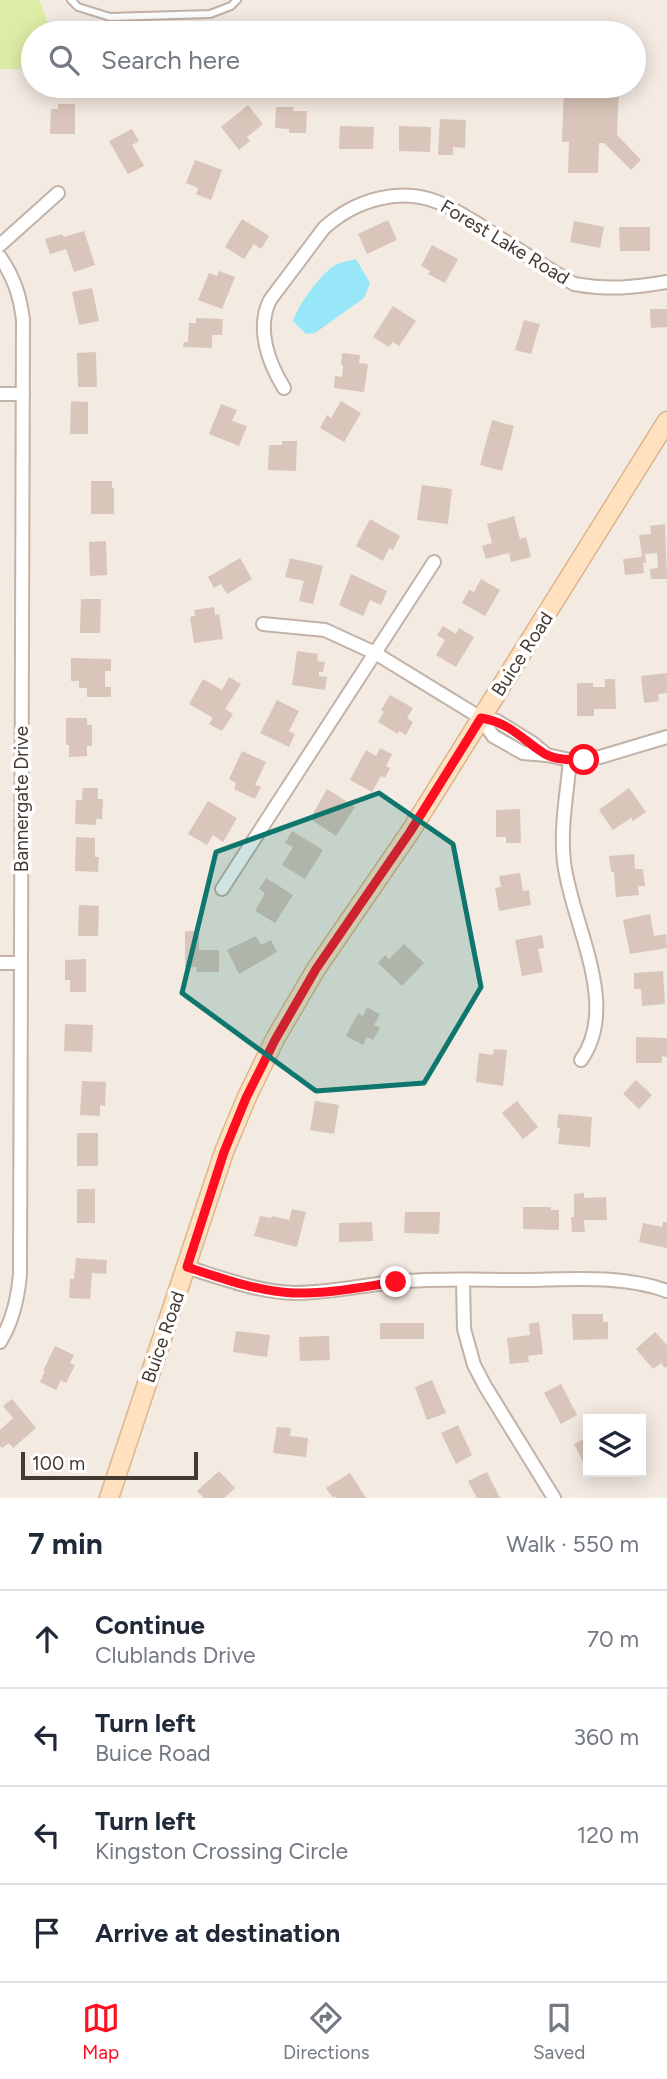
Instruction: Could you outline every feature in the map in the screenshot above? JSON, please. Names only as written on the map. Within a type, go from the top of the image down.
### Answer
[{"type":"street","points":[[0,245],[58,193]]},
{"type":"street","name":"Forest Lake Road","points":[[284,388],[271,361],[263,331],[270,300],[324,228],[350,209],[374,200],[407,195],[438,202],[574,284],[633,288],[667,282]]},
{"type":"street","name":"Bannergate Drive","points":[[0,257],[12,274],[21,302],[23,394],[20,1274],[12,1318],[0,1342]]},
{"type":"street","points":[[0,394],[23,394]]},
{"type":"street","name":"Buice Road","points":[[109,1498],[224,1152],[246,1098],[275,1040],[316,969],[410,832],[667,421]]},
{"type":"street","points":[[222,890],[434,562]]},
{"type":"street","points":[[263,624],[325,630],[375,653],[481,718],[497,721],[547,755],[570,760],[600,757],[667,737]]},
{"type":"street","points":[[570,760],[563,834],[564,862],[572,906],[591,963],[596,996],[595,1035],[581,1060]]},
{"type":"street","points":[[0,963],[21,963]]},
{"type":"street","points":[[187,1267],[248,1286],[294,1293],[332,1292],[396,1282],[463,1280],[620,1280],[650,1284],[667,1291]]},
{"type":"street","points":[[463,1280],[464,1329],[474,1365],[554,1498]]},
{"type":"lane","points":[[71,0],[78,7],[110,17],[210,14],[230,6],[237,0]]},
{"type":"highlighted area","points":[[379,793],[453,844],[481,987],[424,1083],[316,1091],[182,993],[216,852]]},
{"type":"green space","points":[[0,0],[39,0],[47,21],[21,21],[21,69],[0,69]]},
{"type":"water","points":[[356,259],[370,283],[364,298],[315,333],[306,334],[293,321],[305,299],[322,276],[334,266]]},
{"type":"building","points":[[564,98],[619,98],[617,135],[641,160],[631,170],[604,143],[599,143],[598,173],[568,173],[569,142],[562,142]]},
{"type":"building","points":[[58,104],[75,104],[75,134],[50,134],[51,109],[58,109]]},
{"type":"building","points":[[248,105],[263,124],[247,137],[250,141],[239,150],[221,127]]},
{"type":"building","points":[[276,107],[294,107],[293,111],[307,111],[306,133],[289,133],[289,129],[275,128]]},
{"type":"building","points":[[440,119],[466,120],[465,148],[453,147],[453,155],[438,155]]},
{"type":"building","points":[[340,126],[374,127],[373,149],[339,149]]},
{"type":"building","points":[[399,126],[431,127],[430,152],[399,151]]},
{"type":"building","points":[[132,129],[139,141],[132,145],[144,166],[128,174],[109,141]]},
{"type":"building","points":[[195,160],[222,170],[211,200],[196,194],[198,188],[186,183]]},
{"type":"building","points":[[242,219],[269,236],[261,249],[254,244],[244,259],[225,247]]},
{"type":"building","points":[[388,220],[397,240],[367,254],[358,234]]},
{"type":"building","points":[[574,221],[604,227],[600,248],[570,242]]},
{"type":"building","points":[[619,227],[650,227],[650,251],[620,251]]},
{"type":"building","points":[[84,231],[95,265],[74,272],[66,249],[50,254],[45,239]]},
{"type":"building","points":[[432,245],[458,259],[445,283],[428,274],[430,271],[421,266]]},
{"type":"building","points":[[219,271],[235,277],[222,309],[198,300],[209,273],[217,276]]},
{"type":"building","points":[[92,288],[99,321],[79,325],[72,292]]},
{"type":"building","points":[[393,306],[416,321],[399,346],[393,342],[389,347],[373,337]]},
{"type":"building","points":[[650,309],[667,309],[667,327],[651,328]]},
{"type":"building","points":[[196,318],[223,319],[222,335],[212,335],[212,348],[183,347],[184,342],[188,342],[189,323],[196,323]]},
{"type":"building","points":[[524,320],[540,324],[531,354],[515,350]]},
{"type":"building","points":[[96,352],[97,387],[78,387],[77,353]]},
{"type":"building","points":[[342,353],[360,355],[359,363],[368,364],[364,392],[334,388],[335,376],[342,377]]},
{"type":"building","points":[[71,401],[88,402],[88,434],[70,434]]},
{"type":"building","points":[[341,401],[361,413],[344,442],[320,428],[327,415],[331,418]]},
{"type":"building","points":[[221,404],[237,410],[232,421],[247,426],[239,446],[209,434]]},
{"type":"building","points":[[492,420],[514,426],[502,471],[480,465]]},
{"type":"building","points":[[282,441],[297,441],[296,471],[268,470],[269,445],[282,445]]},
{"type":"building","points":[[91,481],[112,481],[114,514],[91,514]]},
{"type":"building","points":[[422,485],[452,489],[448,524],[417,520]]},
{"type":"building","points":[[514,516],[520,539],[526,537],[531,557],[511,562],[509,553],[486,559],[482,546],[492,543],[487,524]]},
{"type":"building","points":[[370,519],[400,536],[393,550],[389,548],[383,561],[356,546]]},
{"type":"building","points":[[665,524],[667,579],[651,579],[650,569],[658,568],[657,553],[645,554],[644,573],[625,575],[623,559],[642,557],[639,535],[651,534],[650,526]]},
{"type":"building","points":[[106,541],[107,575],[90,576],[89,542]]},
{"type":"building","points":[[240,558],[252,579],[227,594],[221,584],[214,588],[208,577]]},
{"type":"building","points":[[290,558],[323,566],[313,604],[299,601],[304,581],[285,577]]},
{"type":"building","points":[[351,574],[387,591],[381,605],[370,600],[363,616],[339,605]]},
{"type":"building","points":[[481,579],[500,590],[485,616],[462,603],[469,590],[474,592]]},
{"type":"building","points":[[81,599],[101,599],[100,633],[80,633]]},
{"type":"building","points":[[214,607],[215,615],[219,614],[223,639],[194,643],[190,617],[195,616],[194,610]]},
{"type":"building","points":[[443,626],[456,634],[459,628],[474,637],[456,667],[436,655],[445,640],[437,635]]},
{"type":"building","points":[[297,651],[318,654],[317,661],[325,662],[323,672],[319,672],[319,676],[327,677],[325,690],[292,685]]},
{"type":"building","points":[[71,658],[111,659],[111,671],[105,671],[105,687],[111,687],[111,697],[87,697],[87,688],[79,688],[79,681],[71,681]]},
{"type":"building","points":[[667,673],[667,693],[658,694],[659,701],[644,703],[641,676]]},
{"type":"building","points":[[229,677],[241,684],[225,709],[233,714],[222,731],[209,724],[213,718],[189,704],[203,679],[222,690]]},
{"type":"building","points":[[605,679],[615,679],[616,709],[594,709],[594,716],[577,716],[577,683],[593,683],[593,687],[605,687]]},
{"type":"building","points":[[390,695],[413,708],[407,718],[413,722],[406,735],[399,731],[398,734],[378,722],[384,712],[381,710]]},
{"type":"building","points":[[277,700],[299,711],[289,731],[295,734],[289,747],[260,733]]},
{"type":"building","points":[[66,718],[87,718],[87,725],[92,725],[92,746],[87,746],[87,756],[69,757]]},
{"type":"building","points":[[380,748],[392,754],[386,766],[390,768],[385,778],[381,776],[372,792],[350,780],[366,750],[376,756]]},
{"type":"building","points":[[242,751],[266,762],[255,785],[261,787],[255,799],[234,789],[236,783],[229,779]]},
{"type":"building","points":[[83,788],[98,788],[98,799],[103,799],[102,819],[96,819],[96,825],[75,824],[76,800],[82,800]]},
{"type":"building","points":[[629,788],[646,812],[613,830],[599,810]]},
{"type":"building","points":[[327,789],[355,807],[336,836],[310,819]]},
{"type":"building","points":[[208,801],[237,818],[223,842],[213,835],[207,845],[188,834]]},
{"type":"building","points":[[520,809],[521,843],[506,843],[506,837],[496,837],[496,810]]},
{"type":"building","points":[[292,831],[323,850],[305,879],[282,865],[293,847],[285,843]]},
{"type":"building","points":[[76,837],[95,838],[95,857],[99,857],[98,872],[75,871]]},
{"type":"building","points":[[634,854],[635,869],[643,869],[645,886],[638,886],[639,895],[616,897],[614,872],[611,872],[609,856]]},
{"type":"building","points":[[520,873],[523,891],[529,890],[531,905],[499,911],[495,888],[501,887],[499,876]]},
{"type":"building","points":[[266,878],[293,895],[275,923],[255,911],[265,893],[259,889]]},
{"type":"building","points":[[79,905],[99,906],[98,936],[78,936]]},
{"type":"building","points":[[650,914],[654,936],[666,934],[667,948],[630,954],[623,920]]},
{"type":"building","points":[[185,931],[199,931],[199,950],[219,950],[219,972],[197,972],[196,967],[185,967]]},
{"type":"building","points":[[542,935],[544,948],[538,949],[543,972],[522,976],[515,940]]},
{"type":"building","points":[[256,936],[261,945],[271,940],[277,952],[239,974],[227,950]]},
{"type":"building","points":[[404,944],[424,963],[402,986],[378,963],[385,955],[389,959]]},
{"type":"building","points":[[86,959],[86,992],[70,992],[70,980],[65,980],[65,960]]},
{"type":"building","points":[[663,971],[665,1004],[642,1006],[641,989],[634,989],[634,973]]},
{"type":"building","points":[[367,1007],[380,1014],[374,1025],[380,1028],[373,1040],[367,1037],[363,1045],[346,1036],[358,1013],[363,1016]]},
{"type":"building","points":[[65,1024],[93,1025],[92,1052],[64,1051]]},
{"type":"building","points":[[636,1037],[667,1038],[667,1057],[662,1056],[662,1063],[636,1063]]},
{"type":"building","points":[[494,1049],[507,1050],[503,1086],[476,1082],[479,1053],[493,1055]]},
{"type":"building","points":[[636,1080],[652,1095],[639,1109],[623,1094]]},
{"type":"building","points":[[82,1081],[106,1082],[105,1106],[100,1105],[100,1116],[80,1115]]},
{"type":"building","points":[[315,1101],[339,1105],[334,1134],[310,1130]]},
{"type":"building","points":[[517,1101],[538,1127],[523,1139],[502,1113]]},
{"type":"building","points":[[558,1114],[592,1117],[590,1147],[558,1144]]},
{"type":"building","points":[[77,1133],[98,1133],[98,1166],[77,1166]]},
{"type":"building","points":[[77,1189],[95,1189],[95,1223],[77,1223]]},
{"type":"building","points":[[584,1193],[584,1198],[606,1197],[607,1220],[584,1220],[585,1232],[572,1232],[574,1194]]},
{"type":"building","points":[[523,1207],[551,1207],[551,1210],[559,1210],[559,1230],[523,1229]]},
{"type":"building","points":[[292,1209],[306,1212],[297,1247],[254,1236],[260,1216],[289,1220]]},
{"type":"building","points":[[405,1212],[440,1212],[439,1234],[404,1233]]},
{"type":"building","points":[[372,1222],[373,1241],[339,1242],[339,1223]]},
{"type":"building","points":[[663,1222],[667,1222],[667,1248],[639,1242],[643,1223],[662,1227]]},
{"type":"building","points":[[76,1258],[107,1260],[106,1274],[92,1273],[90,1299],[69,1298],[70,1279],[74,1279]]},
{"type":"building","points":[[572,1314],[603,1314],[603,1322],[608,1322],[608,1339],[573,1340]]},
{"type":"building","points":[[539,1322],[543,1354],[528,1356],[529,1362],[510,1364],[507,1338],[530,1335],[529,1324]]},
{"type":"building","points":[[380,1323],[424,1323],[424,1339],[380,1339]]},
{"type":"building","points":[[236,1331],[270,1335],[267,1357],[233,1352]]},
{"type":"building","points":[[655,1332],[667,1345],[665,1368],[661,1363],[653,1369],[636,1349]]},
{"type":"building","points":[[329,1336],[330,1360],[300,1361],[299,1337]]},
{"type":"building","points":[[55,1346],[74,1355],[70,1363],[75,1365],[66,1383],[61,1380],[56,1390],[40,1382]]},
{"type":"building","points":[[432,1380],[446,1413],[427,1420],[415,1387]]},
{"type":"building","points":[[561,1384],[577,1415],[561,1424],[544,1393]]},
{"type":"building","points":[[12,1399],[36,1428],[13,1448],[9,1443],[2,1448],[0,1430],[13,1418],[3,1406]]},
{"type":"building","points":[[458,1425],[472,1455],[456,1464],[441,1433]]},
{"type":"building","points":[[277,1427],[291,1428],[290,1436],[308,1438],[306,1457],[273,1453]]},
{"type":"building","points":[[583,1440],[583,1462],[574,1444]]},
{"type":"building","points":[[219,1471],[235,1488],[224,1498],[204,1498],[197,1491]]},
{"type":"building","points":[[487,1472],[500,1498],[477,1498],[468,1481]]},
{"type":"building","points":[[350,1473],[366,1498],[333,1498],[326,1488]]},
{"type":"route","points":[[396,1282],[332,1292],[294,1293],[248,1286],[187,1267],[224,1152],[246,1098],[275,1040],[316,969],[410,832],[481,718],[497,721],[547,755],[584,760]]}]
